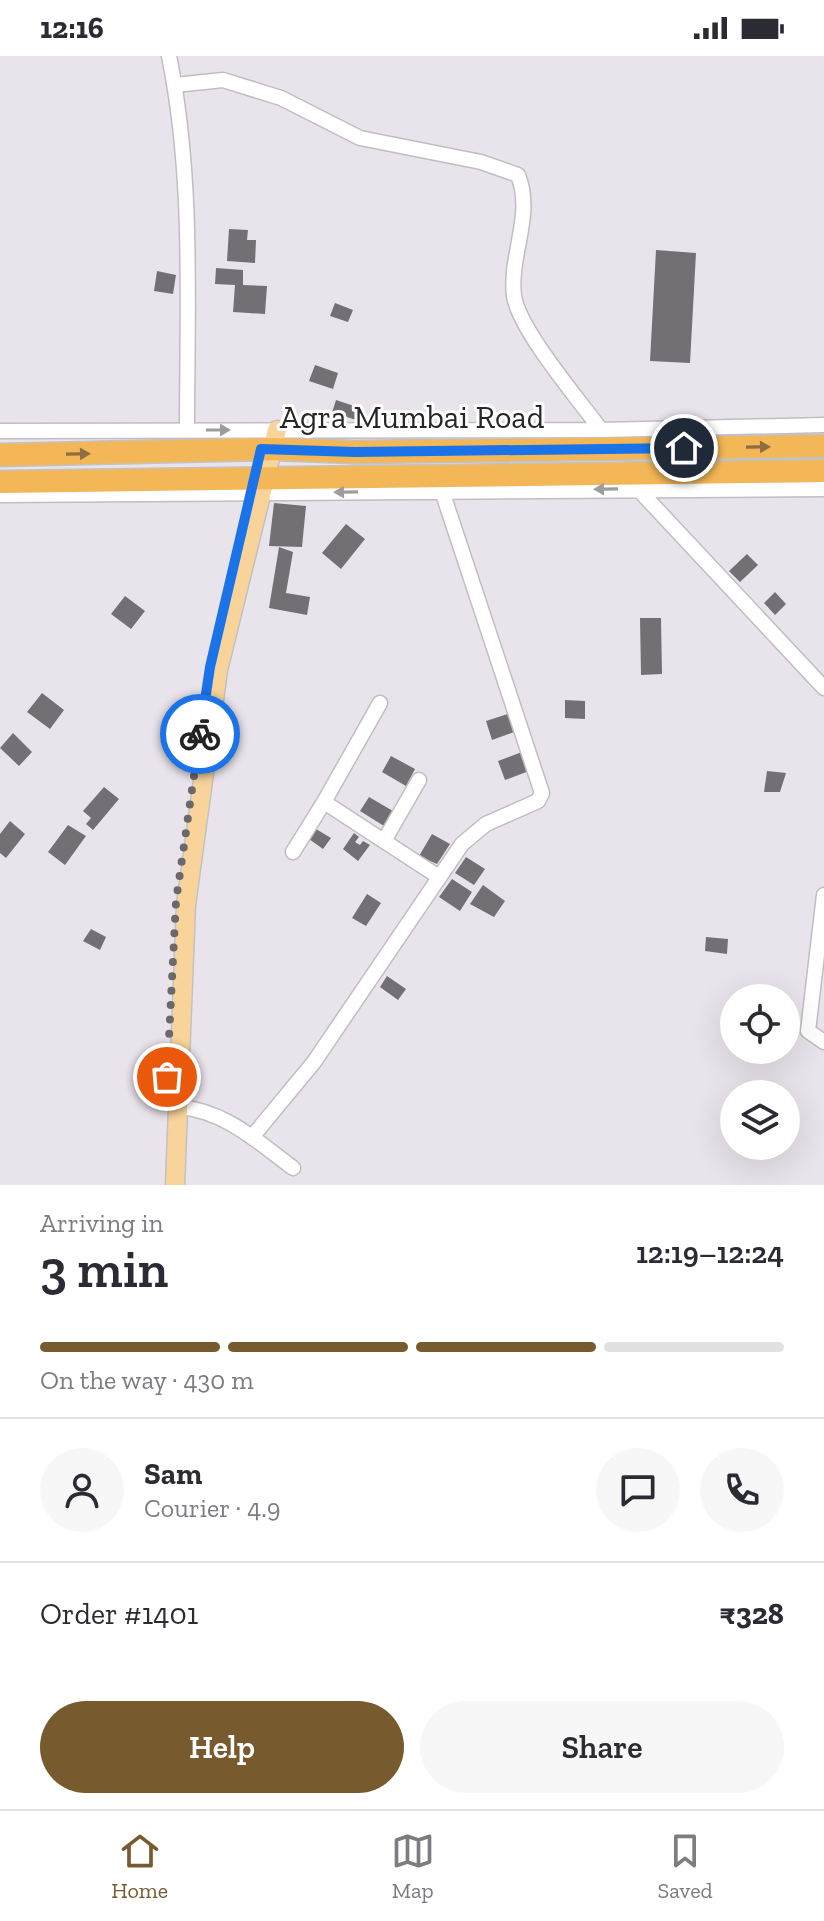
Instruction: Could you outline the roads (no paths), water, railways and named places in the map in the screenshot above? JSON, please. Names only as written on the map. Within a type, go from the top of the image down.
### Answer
[{"type":"highway","name":"Agra Mumbai Road","points":[[0,455],[269,439],[355,452],[824,446]]},
{"type":"highway","name":"Agra Mumbai Road","points":[[0,482],[258,487],[824,471]]},
{"type":"main road","points":[[175,1185],[186,905],[218,670],[269,439]]},
{"type":"main road","points":[[163,1185],[176,901],[210,667],[258,487]]},
{"type":"street","points":[[169,56],[175,85],[188,251],[187,430]]},
{"type":"street","points":[[175,85],[223,80],[281,98],[360,138],[481,162],[518,175],[525,194],[514,297],[529,331],[601,430]]},
{"type":"street","points":[[0,431],[187,430],[269,439],[824,425]]},
{"type":"street","points":[[0,495],[258,487],[442,491],[824,489]]},
{"type":"street","points":[[637,488],[824,688]]},
{"type":"street","points":[[252,1137],[314,1062],[439,877],[473,833],[538,801],[542,793],[442,491]]},
{"type":"street","points":[[293,852],[380,703]]},
{"type":"street","points":[[384,841],[419,780]]},
{"type":"street","points":[[324,802],[439,877]]},
{"type":"street","points":[[824,895],[821,953],[808,1031],[824,1042]]},
{"type":"street","points":[[178,1107],[205,1109],[252,1137],[293,1168]]}]
